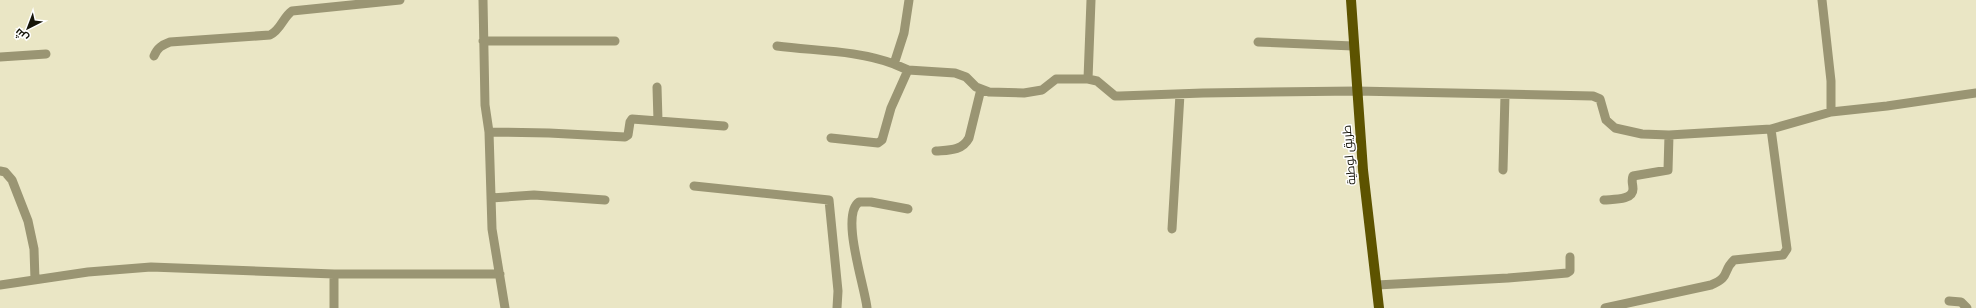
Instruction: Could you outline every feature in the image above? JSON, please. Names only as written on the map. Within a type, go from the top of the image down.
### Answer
[{"type":"main road","name":"طريق لوطية","points":[[1351,0],[1356,91],[1363,170],[1380,308]]},
{"type":"street","points":[[154,56],[156,50],[162,45],[170,42],[270,35],[277,31],[287,15],[292,11],[400,0]]},
{"type":"street","points":[[483,0],[483,41],[492,229],[505,308]]},
{"type":"street","points":[[894,64],[904,33],[909,0]]},
{"type":"street","points":[[1088,79],[1091,0]]},
{"type":"street","points":[[1822,0],[1832,112]]},
{"type":"street","points":[[483,41],[615,41]]},
{"type":"street","points":[[1258,42],[1353,46]]},
{"type":"street","points":[[777,46],[881,59],[908,70],[955,73],[966,77],[981,89],[989,92],[1024,93],[1042,90],[1056,79],[1088,79],[1097,82],[1115,96],[1356,91],[1596,96],[1600,99],[1606,120],[1615,128],[1642,134],[1669,135],[1771,129],[1832,112],[1976,93]]},
{"type":"street","points":[[0,57],[46,54]]},
{"type":"street","points":[[831,138],[878,143],[882,140],[891,108],[908,70]]},
{"type":"street","points":[[657,87],[658,121]]},
{"type":"street","points":[[936,151],[956,150],[966,143],[969,138],[981,89]]},
{"type":"street","points":[[1172,229],[1180,94]]},
{"type":"street","points":[[1503,170],[1505,95]]},
{"type":"street","points":[[488,132],[549,133],[625,137],[628,136],[630,122],[632,119],[724,126]]},
{"type":"street","points":[[1605,308],[1711,285],[1722,281],[1727,274],[1729,264],[1734,260],[1783,254],[1787,249],[1771,129]]},
{"type":"street","points":[[1604,200],[1622,198],[1631,195],[1633,192],[1633,176],[1668,170],[1669,135]]},
{"type":"street","points":[[0,171],[5,172],[12,180],[28,221],[34,249],[34,280]]},
{"type":"street","points":[[694,186],[828,200],[838,290],[837,308]]},
{"type":"street","points":[[491,198],[534,195],[604,200]]},
{"type":"street","points":[[867,308],[854,241],[852,216],[854,208],[859,202],[871,202],[908,209]]},
{"type":"street","points":[[1377,285],[1508,278],[1567,273],[1570,271],[1570,257]]},
{"type":"street","points":[[0,285],[88,272],[151,267],[334,274],[500,274]]},
{"type":"street","points":[[334,274],[334,308]]},
{"type":"street","points":[[1949,301],[1961,302],[1967,308]]}]
